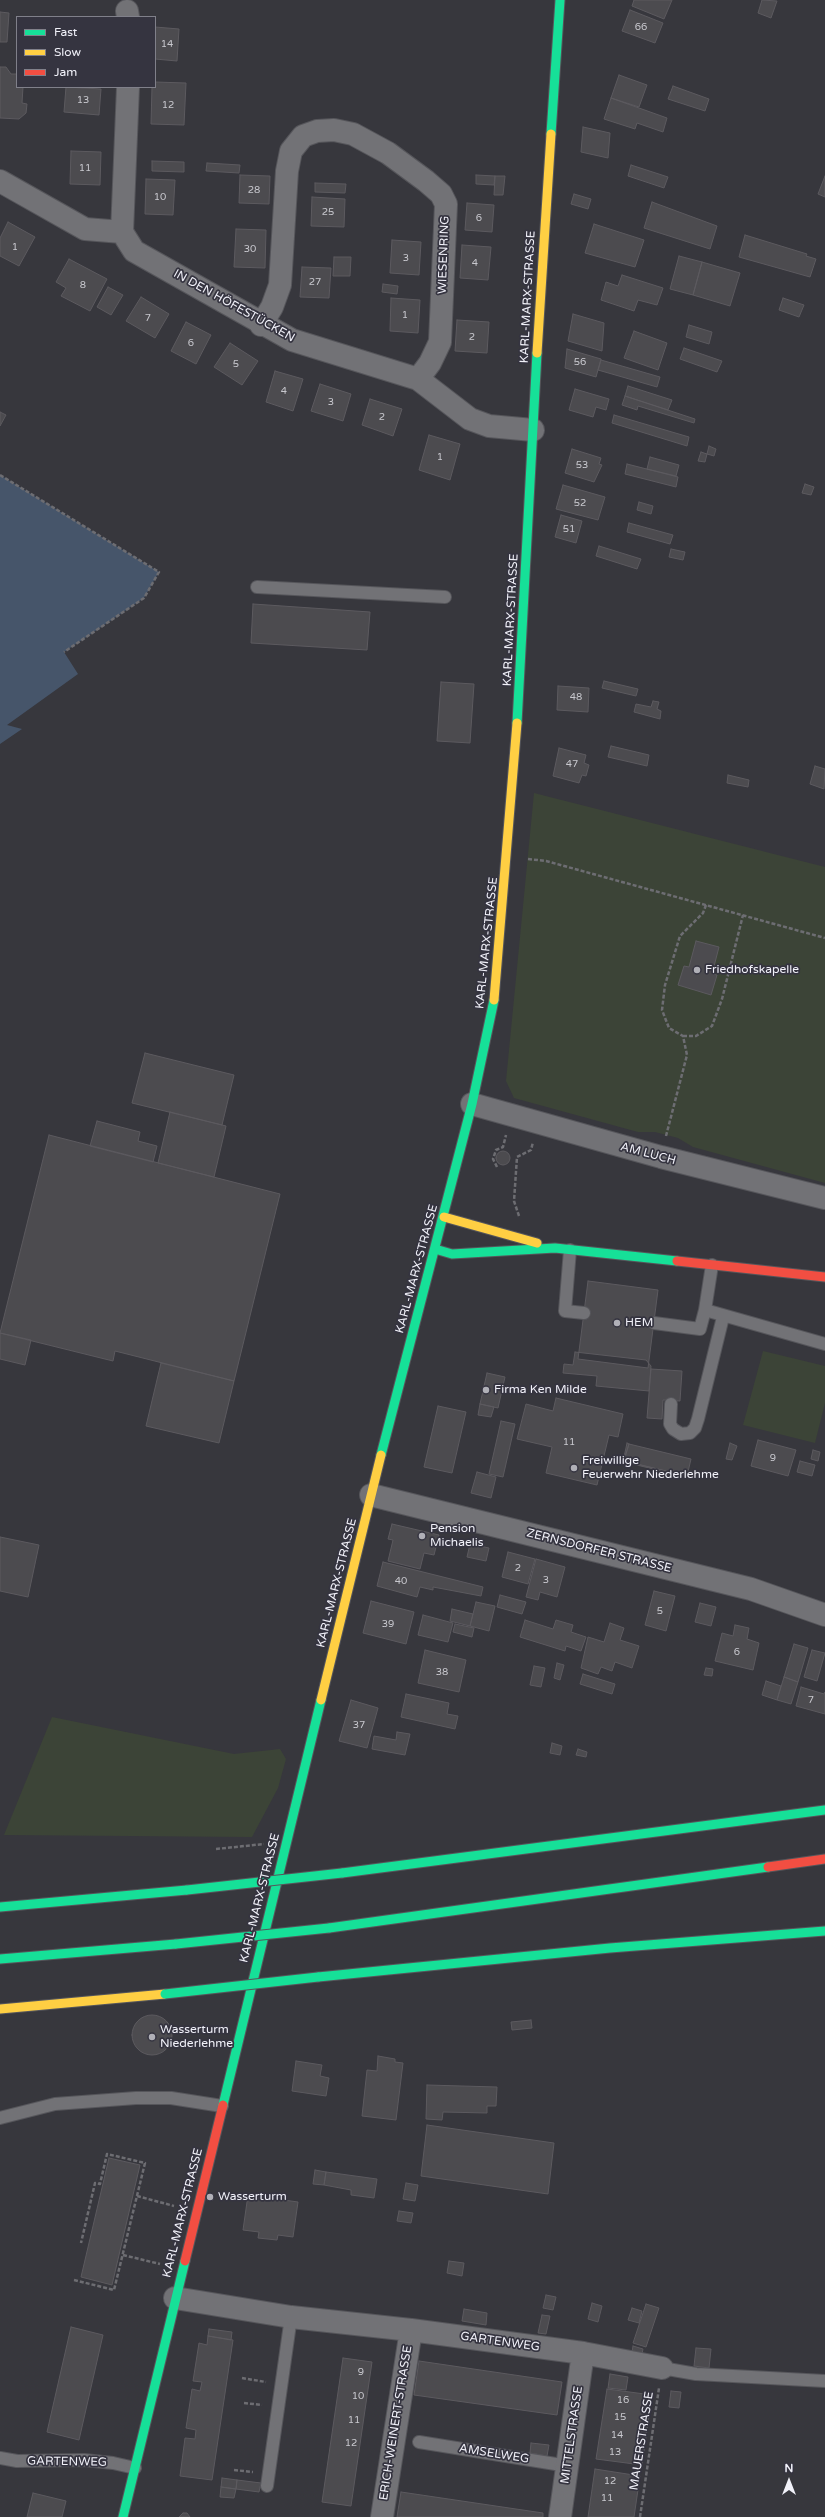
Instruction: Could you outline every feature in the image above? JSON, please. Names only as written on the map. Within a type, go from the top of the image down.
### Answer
[{"type":"main road","name":"KARL-MARX-STRASSE","points":[[123,2517],[371,1495],[472,1104],[497,979],[518,710],[533,430],[560,0]]},
{"type":"main road","points":[[444,1217],[555,1248],[825,1277]]},
{"type":"main road","points":[[435,1249],[452,1254],[555,1248]]},
{"type":"main road","points":[[0,1907],[187,1890],[342,1873],[825,1810]]},
{"type":"main road","points":[[0,1959],[176,1944],[329,1928],[825,1859]]},
{"type":"main road","points":[[0,2009],[165,1994],[610,1948],[825,1931]]},
{"type":"street","points":[[0,181],[85,229],[122,232],[128,88]]},
{"type":"street","name":"WIESENRING","points":[[261,325],[272,307],[280,285],[287,171],[291,151],[303,136],[317,131],[334,130],[353,134],[388,153],[420,177],[441,194],[446,204],[440,342],[430,363],[418,379]]},
{"type":"street","name":"IN DEN HÖFESTÜCKEN","points":[[122,232],[134,251],[261,325],[292,340],[418,379],[470,419],[489,426],[533,430]]},
{"type":"street","name":"AM LUCH","points":[[472,1104],[661,1158],[825,1198]]},
{"type":"street","name":"ZERNSDORFER STRASSE","points":[[371,1495],[557,1539],[751,1589],[825,1615]]},
{"type":"street","name":"GARTENWEG","points":[[175,2298],[291,2317],[411,2330],[583,2353],[662,2368]]},
{"type":"street","name":"ERICH-WEINERT-STRASSE","points":[[382,2517],[411,2330]]},
{"type":"street","name":"MITTELSTRASSE","points":[[560,2517],[583,2353]]},
{"type":"lane","points":[[257,587],[445,597]]},
{"type":"lane","points":[[570,1250],[565,1311],[584,1314]]},
{"type":"lane","points":[[654,1323],[700,1329],[705,1310],[712,1265]]},
{"type":"lane","points":[[705,1310],[723,1317],[825,1344]]},
{"type":"lane","points":[[671,1404],[670,1424],[673,1429],[681,1434],[690,1433],[697,1423],[723,1317]]},
{"type":"lane","points":[[0,2118],[55,2104],[136,2098],[171,2098],[222,2106]]},
{"type":"lane","points":[[267,2486],[291,2317]]},
{"type":"lane","name":"GARTENWEG","points":[[662,2368],[696,2374],[825,2381]]},
{"type":"lane","name":"AMSELWEG","points":[[420,2442],[568,2466]]},
{"type":"lane","name":"GARTENWEG","points":[[0,2458],[18,2461],[84,2460],[113,2462],[135,2468]]},
{"type":"path","points":[[0,475],[158,572],[144,598],[64,652]]},
{"type":"path","points":[[507,857],[546,861],[825,938]]},
{"type":"path","points":[[706,905],[703,913],[680,936],[665,985],[662,1010],[669,1028],[683,1036],[696,1036],[712,1026],[722,999],[743,916]]},
{"type":"path","points":[[661,1158],[687,1055],[683,1036]]},
{"type":"path","points":[[496,1167],[493,1159],[496,1150],[503,1147],[512,1116]]},
{"type":"path","points":[[527,1241],[514,1201],[517,1158],[531,1150],[538,1124]]},
{"type":"path","points":[[216,1849],[268,1843]]},
{"type":"path","points":[[74,2280],[114,2290],[145,2163],[107,2154],[100,2184],[95,2183],[81,2243]]},
{"type":"path","points":[[137,2196],[174,2206]]},
{"type":"path","points":[[123,2255],[160,2264]]},
{"type":"path","name":"MAUERSTRASSE","points":[[640,2517],[662,2368]]},
{"type":"path","points":[[242,2378],[281,2384]]},
{"type":"green space","points":[[534,793],[825,867],[825,1183],[693,1147],[678,1138],[655,1132],[638,1132],[514,1098],[506,1081]]},
{"type":"green space","points":[[763,1351],[825,1366],[825,1403],[815,1443],[743,1425]]},
{"type":"green space","points":[[52,1717],[234,1754],[280,1749],[286,1759],[278,1788],[252,1837],[4,1835]]},
{"type":"water","points":[[0,475],[159,572],[144,598],[64,652],[78,674],[7,725],[22,729],[0,744]]},
{"type":"building","points":[[634,0],[672,0],[664,19],[632,6]]},
{"type":"building","points":[[762,0],[777,1],[771,18],[758,13]]},
{"type":"building","points":[[630,10],[663,23],[655,43],[622,31]]},
{"type":"building","points":[[0,12],[9,13],[7,42],[0,42]]},
{"type":"building","points":[[156,27],[179,29],[177,61],[156,59]]},
{"type":"building","points":[[0,67],[6,67],[11,74],[16,74],[16,88],[23,88],[22,103],[27,104],[26,113],[19,119],[0,118]]},
{"type":"building","points":[[619,75],[647,85],[639,107],[611,98]]},
{"type":"building","points":[[156,82],[186,83],[184,125],[151,124],[152,88],[156,88]]},
{"type":"building","points":[[673,86],[709,99],[705,111],[668,99]]},
{"type":"building","points":[[66,88],[101,89],[99,115],[64,112]]},
{"type":"building","points":[[611,98],[667,118],[663,132],[637,123],[635,129],[604,119]]},
{"type":"building","points":[[583,127],[610,133],[608,158],[581,152]]},
{"type":"building","points":[[71,151],[101,152],[100,185],[70,184]]},
{"type":"building","points":[[152,161],[184,162],[184,172],[152,171]]},
{"type":"building","points":[[207,163],[240,165],[239,173],[206,171]]},
{"type":"building","points":[[631,165],[668,177],[664,188],[628,176]]},
{"type":"building","points":[[240,175],[270,176],[269,204],[239,203]]},
{"type":"building","points":[[476,175],[495,176],[494,185],[476,184]]},
{"type":"building","points":[[495,176],[505,176],[503,195],[494,195]]},
{"type":"building","points":[[825,176],[825,197],[818,194]]},
{"type":"building","points":[[146,179],[175,180],[173,215],[145,214]]},
{"type":"building","points":[[315,183],[346,184],[345,193],[315,192]]},
{"type":"building","points":[[574,194],[591,199],[588,209],[571,204]]},
{"type":"building","points":[[312,197],[345,199],[344,227],[311,226]]},
{"type":"building","points":[[652,202],[717,226],[710,249],[644,228]]},
{"type":"building","points":[[467,203],[494,205],[492,232],[465,230]]},
{"type":"building","points":[[8,222],[35,237],[19,266],[0,256],[0,238]]},
{"type":"building","points":[[594,224],[644,240],[635,267],[585,253]]},
{"type":"building","points":[[236,229],[266,230],[265,268],[234,267]]},
{"type":"building","points":[[745,235],[807,254],[806,256],[816,259],[810,277],[739,257]]},
{"type":"building","points":[[392,240],[421,242],[419,275],[390,273]]},
{"type":"building","points":[[462,245],[491,247],[488,280],[460,278]]},
{"type":"building","points":[[679,256],[702,262],[693,295],[670,289]]},
{"type":"building","points":[[334,257],[351,257],[350,276],[333,276]]},
{"type":"building","points":[[69,259],[107,279],[90,311],[61,296],[66,288],[56,282]]},
{"type":"building","points":[[702,262],[740,273],[730,306],[693,295]]},
{"type":"building","points":[[302,267],[331,268],[329,298],[300,297]]},
{"type":"building","points":[[622,275],[663,288],[657,305],[638,300],[634,311],[601,300],[606,282],[618,286]]},
{"type":"building","points":[[383,284],[398,286],[397,294],[382,292]]},
{"type":"building","points":[[108,287],[123,295],[111,315],[97,307]]},
{"type":"building","points":[[141,297],[169,314],[155,338],[126,321]]},
{"type":"building","points":[[391,298],[420,300],[418,333],[390,331]]},
{"type":"building","points":[[783,298],[804,305],[799,317],[779,310]]},
{"type":"building","points":[[573,314],[604,323],[602,351],[568,341]]},
{"type":"building","points":[[457,320],[489,322],[487,353],[455,351]]},
{"type":"building","points":[[186,322],[211,335],[196,364],[171,351]]},
{"type":"building","points":[[689,325],[712,332],[709,344],[686,337]]},
{"type":"building","points":[[634,331],[667,343],[658,370],[624,358]]},
{"type":"building","points":[[230,343],[258,361],[242,385],[214,367]]},
{"type":"building","points":[[684,348],[722,361],[717,372],[680,359]]},
{"type":"building","points":[[567,349],[601,359],[596,377],[565,368]]},
{"type":"building","points":[[601,360],[660,377],[657,387],[598,370]]},
{"type":"building","points":[[275,371],[303,379],[293,411],[266,402]]},
{"type":"building","points":[[320,384],[351,394],[343,421],[311,411]]},
{"type":"building","points":[[628,386],[672,400],[668,410],[625,396]]},
{"type":"building","points":[[575,389],[609,399],[606,410],[596,407],[593,417],[569,410]]},
{"type":"building","points":[[625,396],[695,419],[694,423],[638,406],[637,410],[622,405]]},
{"type":"building","points":[[370,399],[402,409],[393,436],[362,425]]},
{"type":"building","points":[[0,412],[6,415],[0,426]]},
{"type":"building","points":[[614,415],[689,437],[687,446],[612,423]]},
{"type":"building","points":[[429,435],[460,444],[450,480],[419,470]]},
{"type":"building","points":[[709,446],[716,449],[714,456],[707,454]]},
{"type":"building","points":[[572,449],[601,458],[599,464],[602,465],[594,482],[565,473]]},
{"type":"building","points":[[701,452],[707,454],[705,462],[698,461]]},
{"type":"building","points":[[650,457],[679,465],[676,476],[647,469]]},
{"type":"building","points":[[627,464],[678,477],[676,487],[625,474]]},
{"type":"building","points":[[805,484],[814,487],[811,495],[802,493]]},
{"type":"building","points":[[563,485],[605,497],[598,520],[556,509]]},
{"type":"building","points":[[639,502],[653,506],[651,514],[637,510]]},
{"type":"building","points":[[561,515],[582,521],[576,543],[555,537]]},
{"type":"building","points":[[629,523],[673,535],[670,544],[627,532]]},
{"type":"building","points":[[599,546],[641,559],[637,569],[596,556]]},
{"type":"building","points":[[671,549],[685,552],[683,560],[669,557]]},
{"type":"building","points":[[253,604],[370,612],[367,650],[251,643]]},
{"type":"building","points":[[604,681],[638,689],[636,696],[602,688]]},
{"type":"building","points":[[441,682],[474,684],[470,743],[437,741]]},
{"type":"building","points":[[558,686],[589,688],[588,712],[557,710]]},
{"type":"building","points":[[653,701],[659,702],[657,709],[661,711],[660,719],[634,712],[636,704],[651,707]]},
{"type":"building","points":[[611,746],[649,755],[647,766],[608,757]]},
{"type":"building","points":[[559,748],[586,755],[584,763],[589,765],[586,776],[582,775],[579,783],[553,776]]},
{"type":"building","points":[[815,766],[825,769],[824,789],[810,784]]},
{"type":"building","points":[[728,775],[749,780],[748,787],[727,783]]},
{"type":"building","name":"Friedhofskapelle","points":[[696,941],[719,947],[712,974],[717,975],[711,995],[678,985],[684,966],[689,967]]},
{"type":"building","points":[[145,1053],[234,1075],[222,1125],[132,1103]]},
{"type":"building","points":[[170,1112],[226,1126],[214,1177],[158,1163]]},
{"type":"building","points":[[97,1121],[140,1132],[138,1141],[157,1146],[153,1162],[90,1146]]},
{"type":"building","points":[[49,1135],[280,1194],[234,1381],[115,1351],[113,1361],[0,1333]]},
{"type":"building","points":[[503,1151],[508,1153],[510,1158],[508,1163],[503,1165],[498,1163],[496,1158],[498,1153]]},
{"type":"building","points":[[588,1281],[658,1290],[648,1368],[578,1359]]},
{"type":"building","points":[[0,1333],[31,1340],[25,1365],[0,1359]]},
{"type":"building","points":[[575,1352],[646,1360],[651,1366],[649,1391],[596,1386],[597,1376],[563,1373],[564,1364],[573,1365]]},
{"type":"building","points":[[161,1363],[234,1381],[219,1443],[146,1426]]},
{"type":"building","points":[[651,1369],[682,1371],[680,1401],[663,1400],[662,1419],[647,1418]]},
{"type":"building","points":[[487,1373],[505,1377],[498,1408],[480,1404]]},
{"type":"building","points":[[556,1398],[623,1414],[618,1437],[609,1435],[597,1485],[546,1473],[552,1447],[517,1439],[526,1404],[553,1411]]},
{"type":"building","points":[[480,1404],[494,1407],[491,1417],[478,1415]]},
{"type":"building","points":[[438,1406],[466,1412],[452,1473],[424,1467]]},
{"type":"building","points":[[501,1421],[515,1424],[503,1477],[489,1474]]},
{"type":"building","points":[[758,1440],[796,1450],[788,1476],[751,1466]]},
{"type":"building","points":[[627,1443],[629,1444],[623,1462]]},
{"type":"building","points":[[730,1443],[737,1446],[732,1460],[726,1459]]},
{"type":"building","points":[[629,1444],[691,1459],[687,1476],[624,1461]]},
{"type":"building","points":[[813,1450],[820,1452],[818,1461],[811,1459]]},
{"type":"building","points":[[800,1461],[815,1465],[812,1476],[797,1472]]},
{"type":"building","points":[[624,1462],[687,1476],[687,1477]]},
{"type":"building","points":[[477,1472],[496,1477],[491,1498],[471,1493]]},
{"type":"building","points":[[392,1524],[439,1535],[434,1555],[424,1553],[420,1569],[388,1561],[393,1540],[388,1539]]},
{"type":"building","points":[[0,1537],[39,1545],[28,1597],[0,1591]]},
{"type":"building","points":[[470,1544],[489,1548],[486,1561],[467,1557]]},
{"type":"building","points":[[508,1552],[535,1559],[528,1584],[502,1577]]},
{"type":"building","points":[[536,1559],[565,1567],[557,1597],[540,1592],[538,1600],[526,1597]]},
{"type":"building","points":[[383,1562],[483,1587],[481,1596],[433,1587],[433,1590],[420,1587],[417,1597],[377,1586]]},
{"type":"building","points":[[654,1591],[675,1596],[666,1631],[645,1625]]},
{"type":"building","points":[[500,1595],[526,1602],[522,1614],[497,1607]]},
{"type":"building","points":[[371,1601],[414,1612],[406,1644],[363,1633]]},
{"type":"building","points":[[476,1602],[495,1606],[489,1631],[470,1626]]},
{"type":"building","points":[[700,1603],[716,1607],[711,1626],[695,1622]]},
{"type":"building","points":[[452,1609],[473,1614],[470,1626],[450,1621]]},
{"type":"building","points":[[423,1615],[453,1623],[448,1642],[418,1635]]},
{"type":"building","points":[[525,1620],[553,1629],[556,1620],[573,1625],[571,1632],[586,1637],[581,1651],[566,1646],[565,1651],[520,1637]]},
{"type":"building","points":[[610,1623],[624,1628],[620,1640],[639,1646],[632,1668],[615,1662],[612,1671],[601,1667],[598,1674],[581,1668],[588,1637],[604,1642]]},
{"type":"building","points":[[455,1624],[474,1628],[472,1637],[453,1632]]},
{"type":"building","points":[[735,1625],[749,1628],[747,1639],[759,1643],[753,1670],[715,1661],[722,1633],[733,1636]]},
{"type":"building","points":[[794,1644],[808,1648],[798,1682],[784,1677]]},
{"type":"building","points":[[425,1650],[466,1660],[459,1692],[418,1683]]},
{"type":"building","points":[[812,1650],[825,1653],[817,1681],[804,1677]]},
{"type":"building","points":[[557,1663],[564,1665],[560,1680],[554,1678]]},
{"type":"building","points":[[534,1666],[545,1668],[541,1687],[530,1685]]},
{"type":"building","points":[[706,1668],[713,1669],[712,1676],[704,1675]]},
{"type":"building","points":[[583,1674],[615,1684],[612,1694],[580,1684]]},
{"type":"building","points":[[784,1677],[798,1682],[791,1704],[777,1700]]},
{"type":"building","points":[[766,1681],[781,1686],[777,1700],[762,1695]]},
{"type":"building","points":[[801,1687],[824,1694],[825,1692],[825,1714],[796,1706]]},
{"type":"building","points":[[406,1694],[449,1703],[447,1714],[458,1716],[455,1729],[401,1717]]},
{"type":"building","points":[[351,1700],[378,1708],[367,1748],[339,1741]]},
{"type":"building","points":[[397,1732],[410,1734],[405,1755],[372,1749],[374,1736],[396,1740]]},
{"type":"building","points":[[552,1743],[562,1746],[560,1755],[550,1753]]},
{"type":"building","points":[[578,1749],[587,1752],[586,1757],[576,1755]]},
{"type":"building","name":"Wasserturm Niederlehme","points":[[156,2015],[163,2018],[169,2024],[172,2035],[171,2043],[163,2052],[156,2055],[148,2055],[141,2052],[133,2043],[132,2031],[135,2024],[144,2016]]},
{"type":"building","points":[[531,2020],[532,2028],[512,2030],[511,2022]]},
{"type":"building","points":[[378,2056],[395,2059],[395,2062],[403,2063],[396,2120],[362,2116],[367,2070],[377,2071]]},
{"type":"building","points":[[296,2061],[322,2065],[320,2076],[329,2078],[326,2096],[292,2091]]},
{"type":"building","points":[[427,2085],[497,2087],[496,2106],[487,2106],[487,2113],[443,2112],[442,2120],[426,2119]]},
{"type":"building","points":[[427,2125],[554,2143],[548,2194],[421,2176]]},
{"type":"building","points":[[109,2158],[140,2165],[112,2285],[81,2277]]},
{"type":"building","points":[[315,2170],[326,2172],[324,2185],[313,2184]]},
{"type":"building","points":[[326,2172],[377,2179],[374,2198],[351,2195],[351,2190],[324,2185]]},
{"type":"building","points":[[406,2183],[418,2185],[415,2201],[403,2199]]},
{"type":"building","points":[[248,2195],[298,2202],[293,2237],[278,2235],[277,2240],[258,2238],[259,2232],[243,2230]]},
{"type":"building","points":[[399,2211],[413,2213],[411,2223],[397,2221]]},
{"type":"building","points":[[449,2261],[464,2263],[462,2276],[447,2273]]},
{"type":"building","points":[[546,2295],[556,2297],[553,2310],[543,2308]]},
{"type":"building","points":[[592,2303],[602,2306],[598,2322],[588,2319]]},
{"type":"building","points":[[646,2304],[659,2308],[646,2347],[633,2343]]},
{"type":"building","points":[[632,2308],[642,2311],[639,2323],[628,2320]]},
{"type":"building","points":[[464,2309],[487,2313],[486,2325],[462,2321]]},
{"type":"building","points":[[542,2315],[550,2316],[546,2334],[538,2333]]},
{"type":"building","points":[[71,2327],[103,2335],[79,2440],[47,2432]]},
{"type":"building","points":[[209,2329],[232,2332],[231,2340],[208,2336]]},
{"type":"building","points":[[208,2336],[233,2340],[212,2480],[180,2476],[185,2438],[195,2439],[196,2430],[186,2428],[192,2389],[200,2391],[202,2382],[193,2381],[199,2343],[207,2345]]},
{"type":"building","points":[[633,2346],[643,2349],[642,2354],[632,2352]]},
{"type":"building","points":[[696,2348],[711,2349],[709,2368],[694,2366]]},
{"type":"building","points":[[343,2358],[372,2362],[351,2506],[322,2502]]},
{"type":"building","points":[[419,2361],[562,2382],[557,2415],[414,2395]]},
{"type":"building","points":[[610,2374],[628,2377],[626,2390],[608,2388]]},
{"type":"building","points":[[607,2389],[652,2395],[642,2465],[596,2459]]},
{"type":"building","points":[[671,2391],[681,2392],[679,2408],[669,2407]]},
{"type":"building","points":[[531,2443],[549,2445],[547,2456],[530,2453]]},
{"type":"building","points":[[595,2469],[640,2476],[634,2517],[588,2517]]},
{"type":"building","points":[[222,2478],[237,2480],[236,2489],[221,2487]]},
{"type":"building","points":[[237,2480],[261,2483],[259,2492],[236,2489]]},
{"type":"building","points":[[221,2487],[236,2489],[234,2498],[220,2497]]},
{"type":"building","points":[[401,2492],[543,2513],[543,2517],[397,2517]]},
{"type":"building","points":[[33,2493],[66,2501],[62,2517],[27,2517]]},
{"type":"building","points":[[183,2513],[187,2513],[190,2517],[179,2517]]},
{"type":"traffic: fast","points":[[551,134],[560,0]]},
{"type":"traffic: fast","points":[[517,723],[537,353]]},
{"type":"traffic: fast","points":[[381,1455],[472,1104],[494,1000]]},
{"type":"traffic: fast","points":[[435,1249],[452,1254],[555,1248],[677,1261]]},
{"type":"traffic: fast","points":[[223,2105],[321,1700]]},
{"type":"traffic: fast","points":[[342,1873],[825,1810]]},
{"type":"traffic: fast","points":[[329,1928],[768,1867]]},
{"type":"traffic: fast","points":[[187,1890],[342,1873]]},
{"type":"traffic: fast","points":[[0,1907],[187,1890]]},
{"type":"traffic: fast","points":[[176,1944],[329,1928]]},
{"type":"traffic: fast","points":[[318,1977],[610,1948],[825,1931]]},
{"type":"traffic: fast","points":[[0,1959],[176,1944]]},
{"type":"traffic: fast","points":[[165,1994],[318,1977]]},
{"type":"traffic: fast","points":[[123,2517],[185,2261]]},
{"type":"traffic: slow","points":[[537,353],[551,134]]},
{"type":"traffic: slow","points":[[494,1000],[517,723]]},
{"type":"traffic: slow","points":[[444,1217],[537,1243]]},
{"type":"traffic: slow","points":[[321,1700],[381,1455]]},
{"type":"traffic: slow","points":[[0,2009],[165,1994]]},
{"type":"traffic: jam","points":[[677,1261],[825,1277]]},
{"type":"traffic: jam","points":[[768,1867],[825,1859]]},
{"type":"traffic: jam","points":[[185,2261],[223,2105]]},
{"type":"place","name":"Friedhofskapelle","points":[[697,970]]},
{"type":"place","name":"HEM","points":[[617,1323]]},
{"type":"place","name":"Firma Ken Milde","points":[[486,1390]]},
{"type":"place","name":"Freiwillige Feuerwehr Niederlehme","points":[[574,1468]]},
{"type":"place","name":"Pension Michaelis","points":[[422,1536]]},
{"type":"place","name":"Wasserturm Niederlehme","points":[[152,2037]]},
{"type":"place","name":"Wasserturm","points":[[210,2197]]}]
